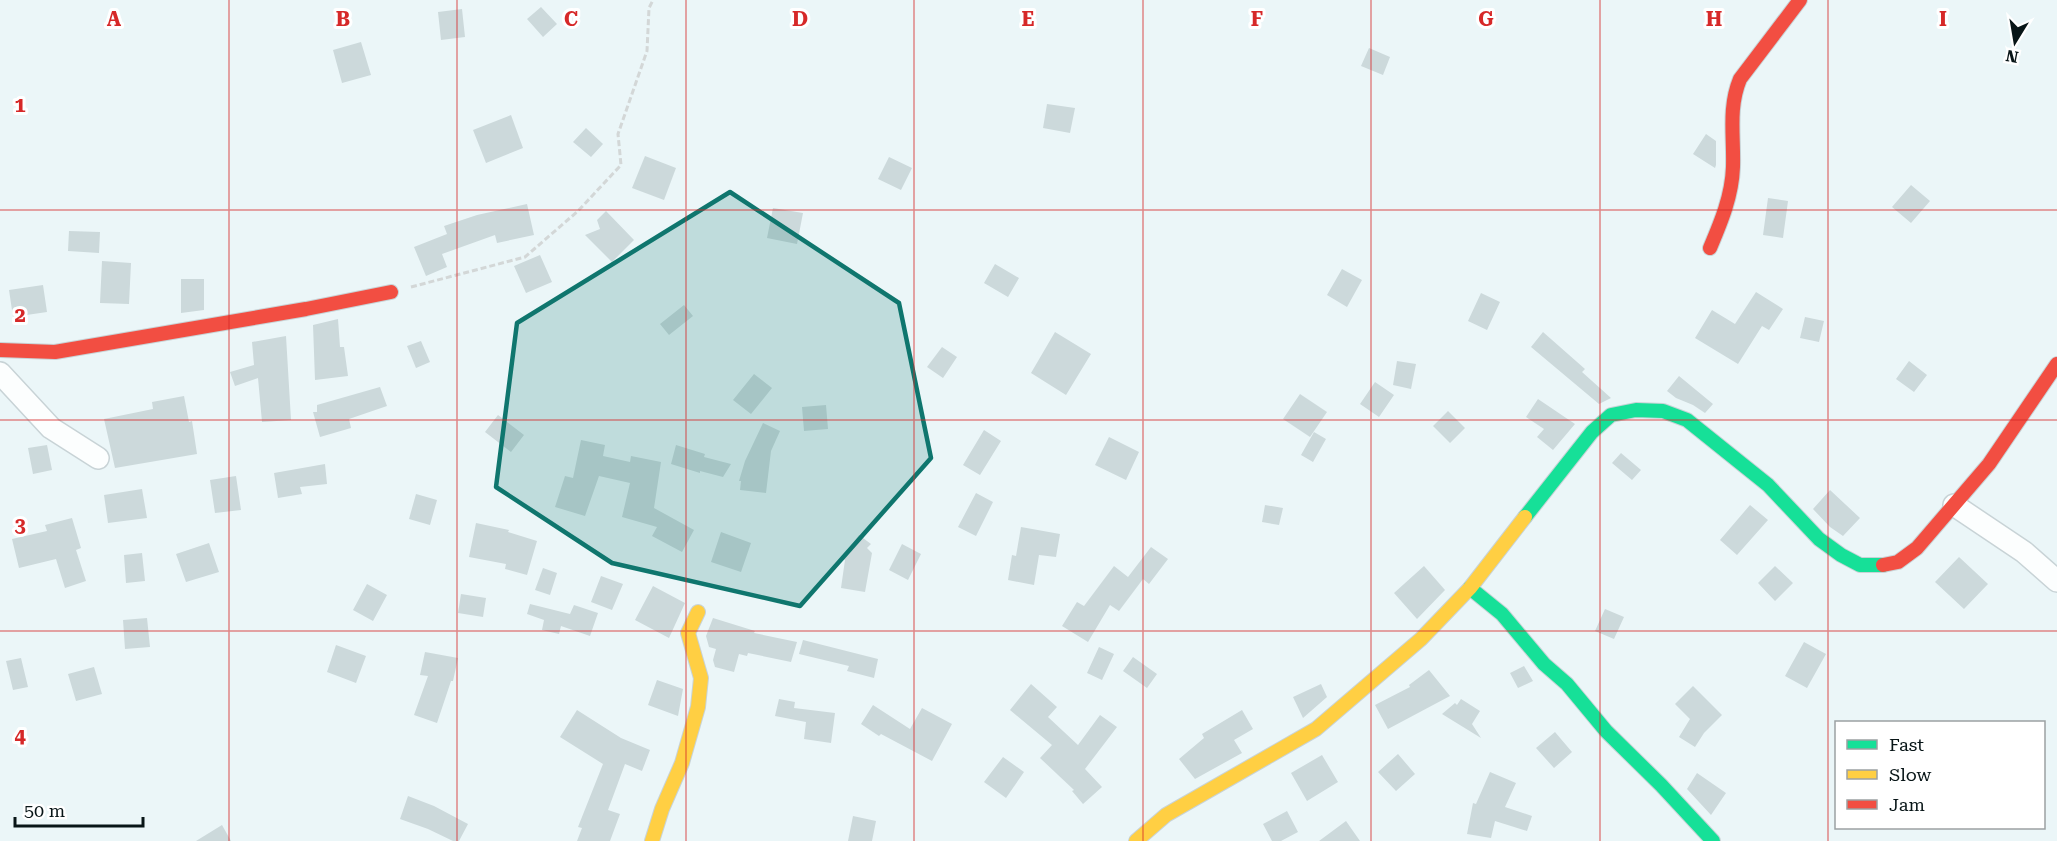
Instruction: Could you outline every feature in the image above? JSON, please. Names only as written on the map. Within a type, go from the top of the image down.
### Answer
[{"type":"street","points":[[1710,248],[1729,199],[1733,166],[1730,117],[1733,93],[1740,79],[1800,0]]},
{"type":"street","points":[[0,350],[55,352],[391,292]]},
{"type":"street","points":[[1136,841],[1166,815],[1316,729],[1421,639],[1470,588],[1592,432],[1611,415],[1636,410],[1663,411],[1687,420],[1768,485],[1820,539],[1841,555],[1860,565],[1882,565],[1898,562],[1917,548],[1989,464],[2057,364]]},
{"type":"street","points":[[0,373],[51,428],[98,458]]},
{"type":"street","points":[[1954,505],[2024,552],[2057,581]]},
{"type":"street","points":[[1470,588],[1502,614],[1544,664],[1567,684],[1606,731],[1713,841]]},
{"type":"street","points":[[652,841],[662,809],[682,763],[698,707],[701,678],[688,633],[698,612]]},
{"type":"path","points":[[391,292],[525,257],[578,211],[621,165],[618,134],[647,51],[649,8],[653,0]]},
{"type":"highlighted area","points":[[730,192],[899,303],[931,458],[800,606],[612,563],[496,487],[517,323]]},
{"type":"building","points":[[541,7],[557,24],[543,37],[527,19]]},
{"type":"building","points":[[462,9],[465,37],[441,40],[438,12]]},
{"type":"building","points":[[361,42],[371,75],[342,83],[333,50]]},
{"type":"building","points":[[1369,48],[1390,57],[1383,75],[1361,66]]},
{"type":"building","points":[[1047,104],[1075,108],[1070,133],[1043,128]]},
{"type":"building","points":[[511,115],[523,148],[486,163],[473,130]]},
{"type":"building","points":[[586,128],[603,144],[591,157],[573,142]]},
{"type":"building","points":[[1706,134],[1716,141],[1715,168],[1693,154]]},
{"type":"building","points":[[645,156],[676,168],[664,200],[632,188]]},
{"type":"building","points":[[889,157],[912,168],[901,190],[878,179]]},
{"type":"building","points":[[1911,185],[1930,201],[1911,223],[1892,207]]},
{"type":"building","points":[[1768,198],[1788,201],[1783,238],[1763,235]]},
{"type":"building","points":[[527,204],[534,235],[497,243],[495,235],[442,254],[447,267],[426,276],[414,247],[447,234],[444,226],[477,215]]},
{"type":"building","points":[[773,208],[803,213],[797,244],[767,238]]},
{"type":"building","points":[[606,211],[634,240],[612,262],[585,235],[600,229],[597,220]]},
{"type":"building","points":[[69,231],[100,232],[99,253],[68,251]]},
{"type":"building","points":[[540,255],[552,282],[526,293],[514,266]]},
{"type":"building","points":[[102,261],[131,263],[129,304],[100,303]]},
{"type":"building","points":[[995,264],[1019,278],[1008,297],[984,283]]},
{"type":"building","points":[[1342,269],[1362,280],[1347,307],[1327,295]]},
{"type":"building","points":[[181,279],[204,279],[204,310],[181,313]]},
{"type":"building","points":[[43,285],[47,312],[13,317],[9,290]]},
{"type":"building","points":[[1756,292],[1783,309],[1769,330],[1762,326],[1738,364],[1695,338],[1712,310],[1735,324]]},
{"type":"building","points":[[1481,293],[1500,302],[1487,330],[1468,321]]},
{"type":"building","points":[[684,305],[693,316],[669,335],[660,324]]},
{"type":"building","points":[[1805,317],[1824,321],[1819,342],[1800,338]]},
{"type":"building","points":[[338,319],[340,347],[344,347],[348,376],[315,380],[313,325]]},
{"type":"building","points":[[1055,332],[1091,354],[1066,395],[1031,373]]},
{"type":"building","points":[[1543,332],[1585,369],[1582,372],[1611,398],[1599,404],[1531,347]]},
{"type":"building","points":[[286,336],[291,420],[262,422],[258,378],[235,386],[230,372],[254,365],[252,342]]},
{"type":"building","points":[[421,341],[430,362],[416,368],[407,346]]},
{"type":"building","points":[[942,347],[957,357],[943,378],[927,367]]},
{"type":"building","points":[[1397,361],[1416,364],[1411,389],[1393,385]]},
{"type":"building","points":[[1909,361],[1927,375],[1914,392],[1896,379]]},
{"type":"building","points":[[754,374],[772,388],[751,414],[733,400]]},
{"type":"building","points":[[1679,376],[1713,404],[1705,413],[1667,391]]},
{"type":"building","points":[[1375,382],[1394,395],[1379,417],[1360,404]]},
{"type":"building","points":[[380,387],[387,406],[349,419],[351,428],[320,437],[313,412],[317,412],[317,405]]},
{"type":"building","points":[[1300,394],[1327,412],[1310,437],[1283,419]]},
{"type":"building","points":[[184,396],[189,422],[192,421],[197,454],[115,468],[104,419],[153,409],[152,402]]},
{"type":"building","points":[[1538,399],[1575,424],[1553,450],[1537,437],[1544,429],[1526,417]]},
{"type":"building","points":[[826,405],[828,429],[804,431],[802,407]]},
{"type":"building","points":[[1448,411],[1465,428],[1450,443],[1433,426]]},
{"type":"building","points":[[498,415],[524,435],[511,452],[485,432]]},
{"type":"building","points":[[763,423],[780,431],[771,451],[766,493],[740,490],[741,481],[739,481],[745,461]]},
{"type":"building","points":[[984,430],[1001,441],[980,475],[963,465]]},
{"type":"building","points":[[1314,432],[1326,439],[1313,462],[1301,455]]},
{"type":"building","points":[[1109,437],[1139,452],[1126,480],[1095,465]]},
{"type":"building","points":[[581,440],[605,445],[603,456],[630,462],[631,456],[661,462],[654,508],[694,530],[682,552],[652,536],[657,527],[622,517],[630,483],[599,476],[585,516],[555,507],[565,476],[573,478]]},
{"type":"building","points":[[47,445],[52,470],[33,474],[28,448]]},
{"type":"building","points":[[676,445],[705,454],[704,457],[731,464],[723,477],[671,464]]},
{"type":"building","points":[[1621,453],[1641,470],[1632,480],[1612,463]]},
{"type":"building","points":[[325,464],[327,484],[300,487],[302,494],[278,498],[274,473]]},
{"type":"building","points":[[236,476],[241,510],[215,513],[210,480]]},
{"type":"building","points":[[142,489],[147,518],[108,523],[104,495]]},
{"type":"building","points":[[1830,490],[1860,518],[1843,536],[1830,527],[1813,509]]},
{"type":"building","points":[[976,493],[993,502],[976,536],[958,527]]},
{"type":"building","points":[[416,494],[437,500],[430,525],[409,519]]},
{"type":"building","points":[[1265,505],[1283,508],[1279,525],[1262,522]]},
{"type":"building","points":[[1750,505],[1768,520],[1737,555],[1720,540]]},
{"type":"building","points":[[72,518],[81,548],[76,550],[86,581],[65,588],[56,559],[19,568],[12,539],[47,531],[45,525]]},
{"type":"building","points":[[476,523],[509,530],[508,532],[537,541],[527,575],[505,569],[506,564],[469,557]]},
{"type":"building","points":[[1021,527],[1060,534],[1056,557],[1039,555],[1034,585],[1008,580],[1012,555],[1016,556]]},
{"type":"building","points":[[721,532],[751,543],[741,572],[711,562]]},
{"type":"building","points":[[859,535],[871,544],[867,548],[872,553],[865,592],[841,588],[845,560],[842,558]]},
{"type":"building","points":[[209,543],[219,572],[186,582],[176,554]]},
{"type":"building","points":[[902,544],[921,554],[908,580],[889,570]]},
{"type":"building","points":[[1151,547],[1168,559],[1149,584],[1143,579],[1119,611],[1110,605],[1088,642],[1062,626],[1077,602],[1084,606],[1114,566],[1128,577]]},
{"type":"building","points":[[142,553],[145,581],[126,583],[124,555]]},
{"type":"building","points":[[1959,557],[1988,584],[1964,609],[1935,582]]},
{"type":"building","points":[[1424,566],[1445,590],[1417,619],[1394,593]]},
{"type":"building","points":[[1775,566],[1793,583],[1775,601],[1758,583]]},
{"type":"building","points":[[543,568],[557,573],[550,595],[535,590]]},
{"type":"building","points":[[601,576],[623,584],[612,610],[591,602]]},
{"type":"building","points":[[367,584],[387,595],[373,621],[353,610]]},
{"type":"building","points":[[653,586],[685,603],[669,638],[635,620]]},
{"type":"building","points":[[461,594],[486,598],[483,617],[458,613]]},
{"type":"building","points":[[530,604],[570,614],[574,605],[598,613],[590,636],[561,626],[559,634],[542,630],[544,620],[527,614]]},
{"type":"building","points":[[1605,609],[1624,617],[1614,639],[1595,631]]},
{"type":"building","points":[[147,618],[150,647],[125,649],[123,620]]},
{"type":"building","points":[[713,618],[755,631],[754,633],[797,642],[791,662],[748,653],[747,656],[739,654],[734,672],[715,667],[713,660],[716,649],[709,647],[706,636]]},
{"type":"building","points":[[803,640],[878,659],[874,678],[847,671],[849,666],[799,654]]},
{"type":"building","points":[[1804,642],[1826,654],[1807,688],[1785,676]]},
{"type":"building","points":[[336,645],[366,656],[356,683],[327,672]]},
{"type":"building","points":[[1099,647],[1114,654],[1102,680],[1087,673]]},
{"type":"building","points":[[425,652],[458,658],[453,681],[451,681],[437,723],[414,715],[428,676],[420,675]]},
{"type":"building","points":[[1133,657],[1157,674],[1147,688],[1123,671]]},
{"type":"building","points":[[21,658],[28,687],[13,690],[6,661]]},
{"type":"building","points":[[1524,666],[1533,681],[1518,688],[1510,673]]},
{"type":"building","points":[[94,667],[102,694],[76,701],[68,674]]},
{"type":"building","points":[[1429,670],[1450,696],[1388,729],[1375,705],[1410,687],[1409,685]]},
{"type":"building","points":[[657,680],[683,689],[678,716],[648,705]]},
{"type":"building","points":[[1031,684],[1057,707],[1048,717],[1078,745],[1100,715],[1117,727],[1085,769],[1102,787],[1083,804],[1072,791],[1074,790],[1040,758],[1052,745],[1010,710]]},
{"type":"building","points":[[1321,684],[1327,697],[1303,718],[1293,697]]},
{"type":"building","points":[[1693,686],[1722,715],[1704,733],[1695,747],[1679,737],[1690,719],[1675,704]]},
{"type":"building","points":[[779,699],[795,702],[794,708],[835,713],[831,743],[804,739],[806,722],[775,716]]},
{"type":"building","points":[[1461,699],[1480,711],[1472,724],[1481,738],[1442,714],[1455,703],[1457,705]]},
{"type":"building","points":[[873,705],[910,729],[922,708],[952,724],[932,761],[881,734],[879,736],[861,724]]},
{"type":"building","points":[[577,710],[621,738],[650,750],[642,771],[625,764],[608,810],[620,814],[610,841],[577,841],[582,828],[578,827],[603,764],[560,737]]},
{"type":"building","points":[[1242,710],[1253,729],[1234,740],[1242,753],[1195,779],[1179,759],[1204,738],[1202,734]]},
{"type":"building","points":[[1555,732],[1572,752],[1554,768],[1536,748]]},
{"type":"building","points":[[1398,754],[1415,774],[1396,791],[1378,772]]},
{"type":"building","points":[[1322,755],[1338,782],[1307,801],[1291,773]]},
{"type":"building","points":[[1003,757],[1024,772],[1006,798],[984,782]]},
{"type":"building","points":[[1490,772],[1516,783],[1505,807],[1532,816],[1527,831],[1495,821],[1491,838],[1467,834],[1473,803],[1476,804]]},
{"type":"building","points":[[1697,773],[1726,793],[1711,815],[1687,789]]},
{"type":"building","points":[[408,796],[434,806],[468,824],[459,841],[453,841],[400,819]]},
{"type":"building","points":[[1287,811],[1298,832],[1281,841],[1272,841],[1263,824]]},
{"type":"building","points":[[853,816],[876,821],[872,841],[848,841]]},
{"type":"building","points":[[1346,821],[1360,841],[1319,841]]},
{"type":"building","points":[[222,825],[231,841],[196,841]]},
{"type":"traffic: fast","points":[[1525,517],[1592,432],[1611,415],[1636,410],[1663,411],[1687,420],[1768,485],[1819,539],[1841,555],[1860,565],[1883,565]]},
{"type":"traffic: fast","points":[[1470,588],[1502,614],[1544,664],[1567,684],[1606,731],[1713,841]]},
{"type":"traffic: slow","points":[[1136,841],[1166,815],[1316,729],[1421,639],[1470,588],[1525,517]]},
{"type":"traffic: slow","points":[[652,841],[662,809],[682,763],[698,707],[701,678],[688,633],[698,612]]},
{"type":"traffic: jam","points":[[1710,248],[1731,188],[1733,111],[1736,90],[1740,79],[1800,0]]},
{"type":"traffic: jam","points":[[0,350],[55,352],[391,292]]},
{"type":"traffic: jam","points":[[1883,565],[1898,562],[1917,548],[1989,464],[2057,364]]}]
